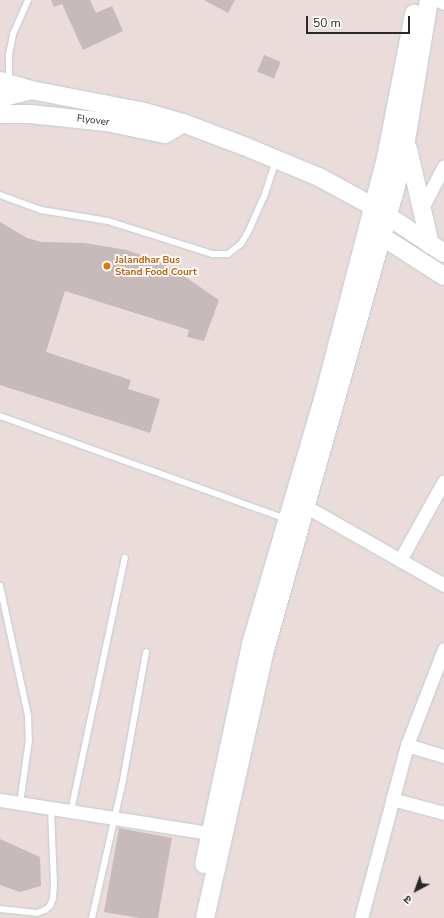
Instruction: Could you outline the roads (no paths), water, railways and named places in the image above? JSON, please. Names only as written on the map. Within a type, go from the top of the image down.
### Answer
[{"type":"street","points":[[381,212],[386,158],[417,0]]},
{"type":"street","points":[[193,918],[265,650],[300,503],[375,232],[381,212],[402,165],[429,0]]},
{"type":"street","points":[[438,0],[444,3]]},
{"type":"street","points":[[3,87],[31,90],[144,112],[183,123],[277,159],[319,177],[381,212],[437,248]]},
{"type":"street","name":"Flyover","points":[[0,114],[30,114],[99,122],[165,134],[183,123]]},
{"type":"street","points":[[406,140],[422,208],[437,248]]},
{"type":"street","points":[[422,208],[444,166]]},
{"type":"street","points":[[375,232],[444,276]]},
{"type":"street","points":[[400,560],[444,481]]},
{"type":"street","points":[[205,918],[216,834],[251,644],[288,520],[300,503]]},
{"type":"street","points":[[300,503],[444,585]]},
{"type":"street","points":[[361,918],[407,745],[444,649]]},
{"type":"street","points":[[407,745],[444,756]]},
{"type":"street","points":[[392,799],[444,813]]},
{"type":"street","points":[[0,800],[216,834]]},
{"type":"lane","points":[[3,87],[13,34],[28,0]]},
{"type":"lane","points":[[0,195],[41,210],[108,221],[212,254],[228,254],[241,244],[249,230],[264,197],[277,159]]},
{"type":"lane","points":[[0,416],[288,520]]},
{"type":"lane","points":[[71,811],[125,558]]},
{"type":"lane","points":[[0,586],[28,716],[29,740],[20,803]]},
{"type":"lane","points":[[92,918],[113,817],[123,780],[146,652]]},
{"type":"lane","points":[[0,909],[38,913],[50,906],[53,898],[54,884],[51,808]]},
{"type":"place","name":"Jalandhar Bus Stand Food Court","points":[[107,266]]}]
